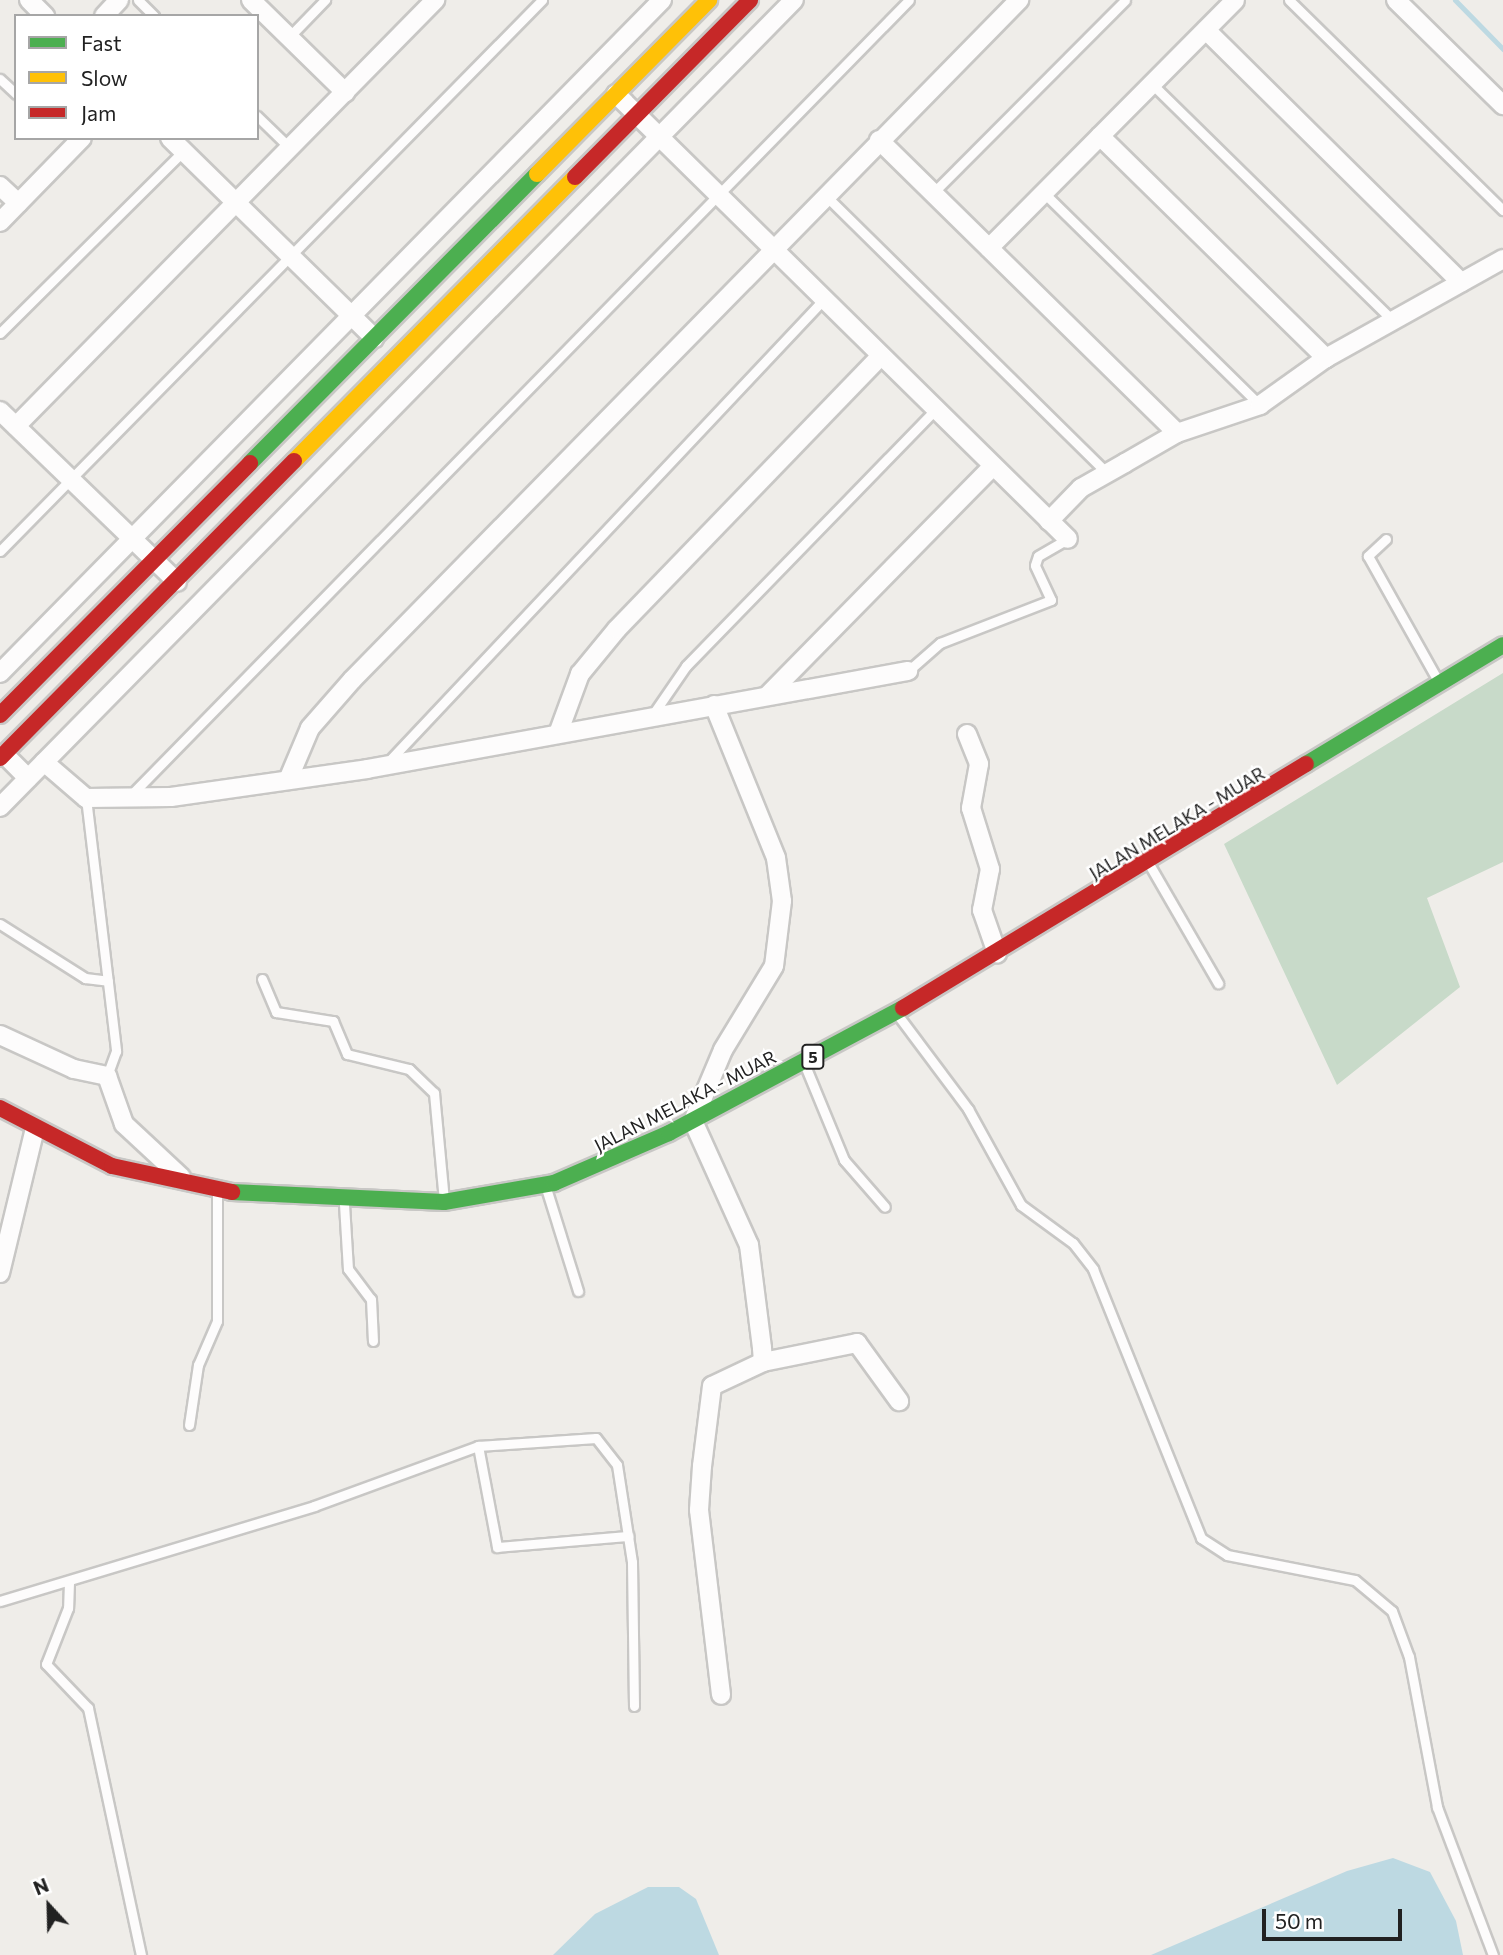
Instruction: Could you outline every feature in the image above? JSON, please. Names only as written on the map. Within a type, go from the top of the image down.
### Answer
[{"type":"street","points":[[29,0],[43,14]]},
{"type":"street","points":[[106,14],[119,0]]},
{"type":"street","points":[[251,0],[345,92]]},
{"type":"street","points":[[16,426],[435,0]]},
{"type":"street","points":[[0,673],[662,0]]},
{"type":"street","points":[[0,715],[709,0]]},
{"type":"street","points":[[28,778],[2,756],[750,0]]},
{"type":"street","points":[[0,807],[794,0]]},
{"type":"street","points":[[288,780],[310,728],[329,704],[772,248],[1019,0]]},
{"type":"street","points":[[989,248],[1236,0]]},
{"type":"street","points":[[1396,0],[1503,105]]},
{"type":"street","points":[[1206,30],[1461,282]]},
{"type":"street","points":[[616,94],[1068,539]]},
{"type":"street","points":[[1100,136],[1326,358]]},
{"type":"street","points":[[879,140],[1177,433]]},
{"type":"street","points":[[0,222],[72,141]]},
{"type":"street","points":[[177,145],[374,338]]},
{"type":"street","points":[[0,186],[18,203]]},
{"type":"street","points":[[1049,521],[1081,488],[1177,433],[1260,405],[1326,358],[1391,319],[1503,259]]},
{"type":"street","points":[[559,732],[580,674],[617,629],[881,356]]},
{"type":"street","points":[[0,411],[177,582]]},
{"type":"street","points":[[767,696],[993,466]]},
{"type":"street","name":"JALAN MELAKA - MUAR","points":[[0,1108],[42,1136],[112,1166],[217,1191],[344,1204],[444,1202],[545,1185],[693,1121],[896,1012],[1442,688],[1503,645]]},
{"type":"street","points":[[44,762],[86,798],[127,800],[384,765],[653,714],[908,671]]},
{"type":"street","points":[[714,705],[776,858],[782,901],[774,966],[723,1050],[693,1121],[749,1245],[763,1362]]},
{"type":"street","points":[[967,734],[979,764],[971,808],[990,869],[982,910],[996,953]]},
{"type":"street","points":[[0,1035],[54,1061],[107,1076],[115,1107],[135,1139],[193,1187]]},
{"type":"street","points":[[0,1119],[42,1136],[0,1273]]},
{"type":"street","points":[[721,1695],[699,1510],[712,1386],[763,1362],[858,1343],[900,1401]]},
{"type":"lane","points":[[138,0],[152,14]]},
{"type":"lane","points":[[289,37],[326,0]]},
{"type":"lane","points":[[0,551],[542,0]]},
{"type":"lane","points":[[127,800],[716,193],[909,0]]},
{"type":"lane","points":[[933,193],[1125,0]]},
{"type":"lane","points":[[1290,0],[1503,210]]},
{"type":"lane","points":[[0,79],[14,92]]},
{"type":"lane","points":[[1152,84],[1391,319]]},
{"type":"lane","points":[[259,118],[290,148]]},
{"type":"lane","points":[[0,333],[177,145]]},
{"type":"lane","points":[[1044,193],[1260,405]]},
{"type":"lane","points":[[825,195],[1107,473]]},
{"type":"lane","points":[[384,765],[824,299]]},
{"type":"lane","points":[[653,714],[686,666],[936,409]]},
{"type":"lane","points":[[908,671],[940,643],[1051,600],[1035,565],[1038,556],[1068,539]]},
{"type":"lane","points":[[1386,539],[1368,555],[1442,688]]},
{"type":"lane","points":[[86,798],[116,1051],[107,1076]]},
{"type":"lane","points":[[1148,863],[1218,983]]},
{"type":"lane","points":[[0,924],[85,978],[108,981]]},
{"type":"lane","points":[[262,979],[276,1012],[333,1021],[347,1054],[409,1069],[434,1093],[444,1202]]},
{"type":"lane","points":[[896,1012],[968,1109],[1021,1205],[1073,1243],[1093,1269],[1201,1538],[1227,1555],[1355,1580],[1392,1611],[1409,1657],[1437,1807],[1493,1955]]},
{"type":"lane","points":[[804,1062],[844,1160],[886,1207]]},
{"type":"lane","points":[[545,1185],[579,1291]]},
{"type":"lane","points":[[189,1425],[198,1364],[217,1321],[217,1191]]},
{"type":"lane","points":[[344,1204],[348,1269],[372,1299],[373,1341]]},
{"type":"lane","points":[[0,1601],[314,1506],[478,1446],[596,1438],[617,1465],[629,1536],[634,1706]]},
{"type":"lane","points":[[478,1446],[497,1547],[629,1536]]},
{"type":"lane","points":[[69,1582],[68,1608],[46,1664],[88,1708],[141,1955]]},
{"type":"green space","points":[[1503,673],[1503,862],[1427,898],[1460,987],[1337,1085],[1224,844]]},
{"type":"water","points":[[1393,1858],[1430,1872],[1456,1921],[1463,1955],[1151,1955],[1347,1871]]},
{"type":"water","points":[[648,1887],[679,1887],[696,1899],[719,1955],[553,1955],[595,1914]]},
{"type":"waterway","points":[[1455,0],[1503,49]]},
{"type":"traffic: fast","points":[[250,463],[537,174]]},
{"type":"traffic: fast","points":[[1306,764],[1503,645]]},
{"type":"traffic: fast","points":[[232,1192],[444,1202],[554,1183],[669,1133],[903,1008]]},
{"type":"traffic: slow","points":[[537,174],[709,0]]},
{"type":"traffic: slow","points":[[294,461],[575,177]]},
{"type":"traffic: jam","points":[[575,177],[750,0]]},
{"type":"traffic: jam","points":[[0,758],[294,461]]},
{"type":"traffic: jam","points":[[0,715],[250,463]]},
{"type":"traffic: jam","points":[[903,1008],[1306,764]]},
{"type":"traffic: jam","points":[[0,1108],[112,1166],[232,1192]]}]
